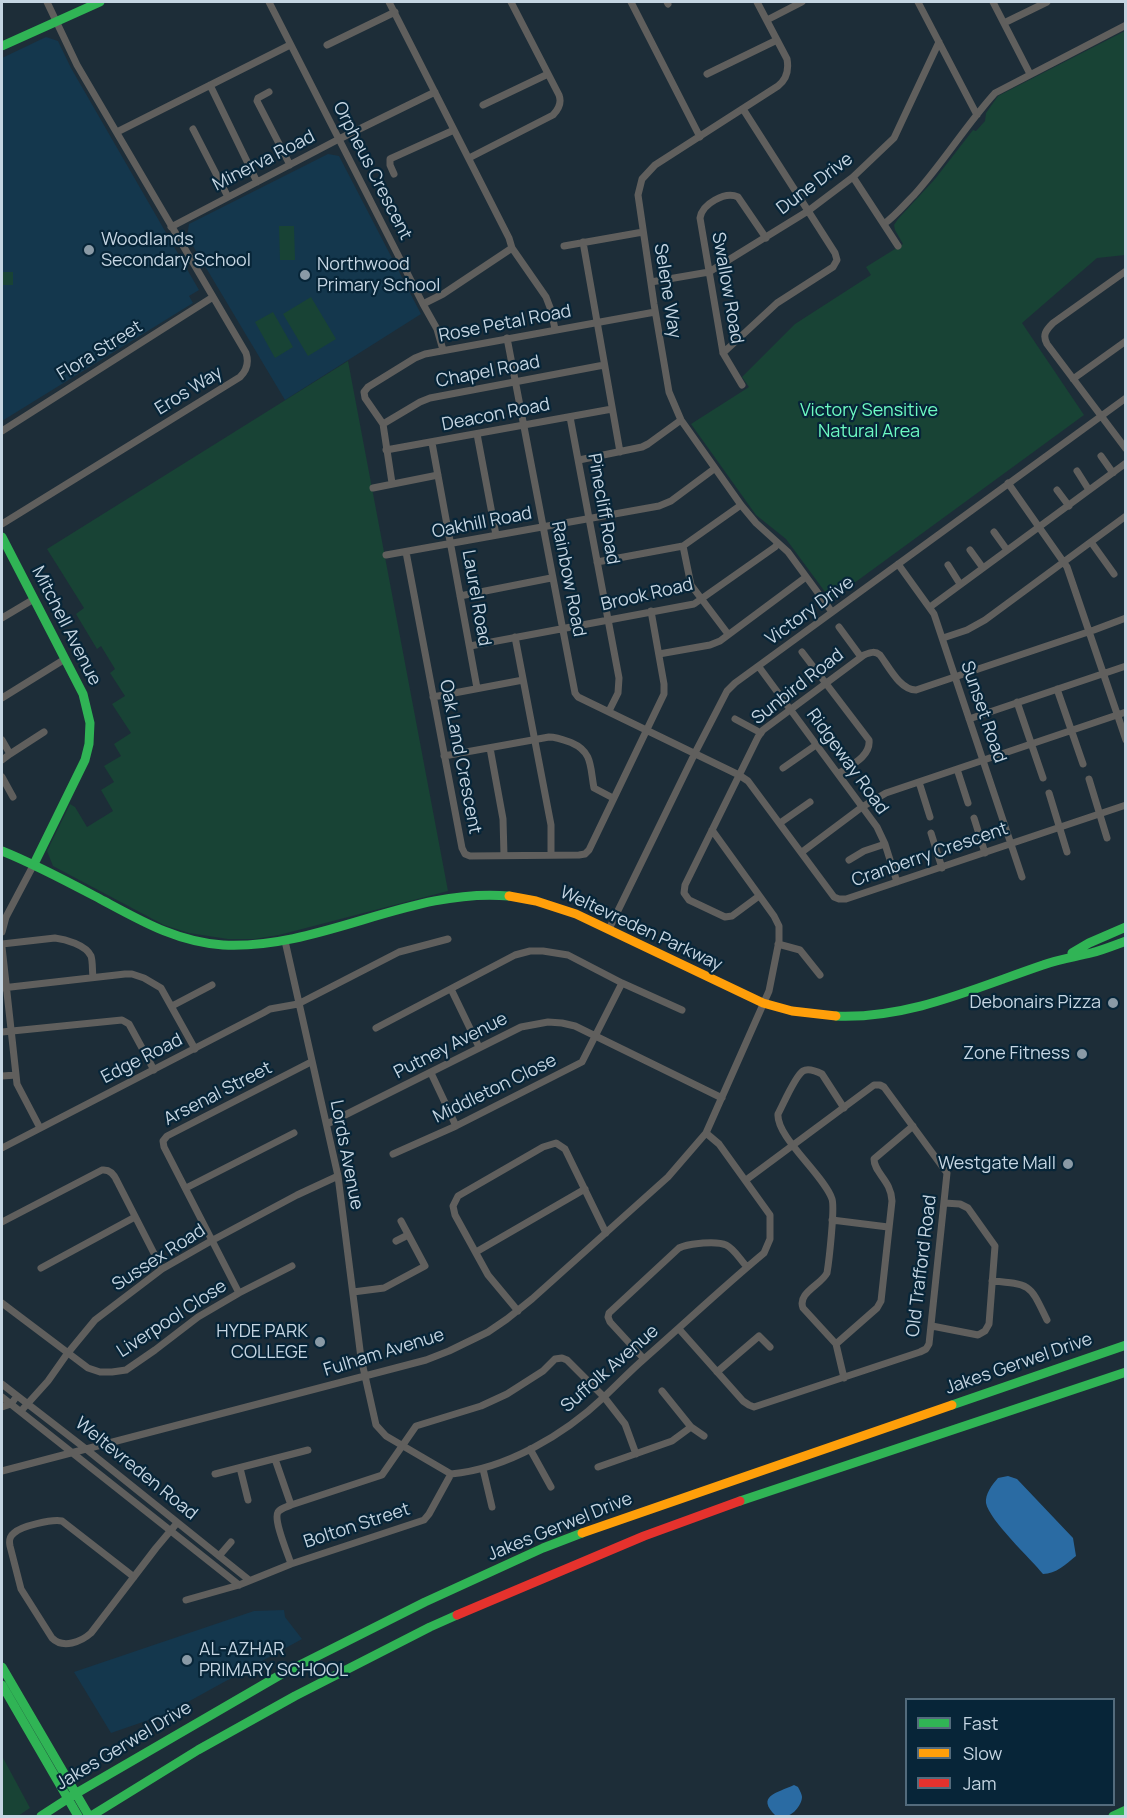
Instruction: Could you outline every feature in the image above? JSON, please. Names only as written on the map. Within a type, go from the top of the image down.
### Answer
[{"type":"main road","points":[[2,46],[100,2]]},
{"type":"main road","name":"Mitchell Avenue","points":[[2,537],[83,694],[90,723],[89,744],[85,760],[34,864]]},
{"type":"main road","name":"Weltevreden Parkway","points":[[2,851],[34,864],[140,921],[177,938],[207,944],[285,942],[432,902],[478,895],[511,896],[563,909],[763,1003],[781,1009],[840,1016],[891,1014],[914,1010],[1065,957],[1092,952],[1125,941]]},
{"type":"main road","name":"Weltevreden Parkway","points":[[1065,957],[1125,927]]},
{"type":"main road","name":"Jakes Gerwel Drive","points":[[41,1816],[71,1796],[280,1675],[425,1602],[543,1548],[634,1514],[1125,1345]]},
{"type":"main road","points":[[2,1685],[71,1796],[90,1816],[198,1750],[305,1691],[430,1627],[552,1574],[644,1536],[739,1501],[1125,1372]]},
{"type":"main road","points":[[2,1667],[71,1796],[78,1816]]},
{"type":"main road","points":[[1113,1816],[1125,1810]]},
{"type":"street","name":"Eros Way","points":[[2,524],[244,373],[247,367],[247,356],[77,65],[47,2]]},
{"type":"street","name":"Orpheus Crescent","points":[[269,2],[437,329],[443,351]]},
{"type":"street","points":[[389,2],[512,248],[546,297],[555,329]]},
{"type":"street","points":[[469,159],[553,115],[559,108],[560,99],[512,2]]},
{"type":"street","points":[[632,2],[700,136]]},
{"type":"street","name":"Selene Way","points":[[757,2],[787,59],[786,77],[778,86],[655,165],[642,179],[638,195],[669,392],[681,420],[741,505],[756,523],[788,552],[832,612]]},
{"type":"street","points":[[766,20],[802,2]]},
{"type":"street","points":[[918,2],[977,116]]},
{"type":"street","points":[[993,2],[1030,74]]},
{"type":"street","points":[[1004,23],[1047,2]]},
{"type":"street","points":[[327,45],[395,12]]},
{"type":"street","points":[[884,224],[934,173],[995,93],[1125,25]]},
{"type":"street","points":[[707,74],[777,40]]},
{"type":"street","name":"Dune Drive","points":[[651,282],[709,272],[808,211],[853,177],[894,138],[939,42]]},
{"type":"street","points":[[117,132],[290,45]]},
{"type":"street","points":[[483,105],[548,74]]},
{"type":"street","points":[[210,85],[257,182]]},
{"type":"street","points":[[269,92],[257,101],[290,165]]},
{"type":"street","name":"Minerva Road","points":[[171,227],[339,139],[435,92]]},
{"type":"street","points":[[723,353],[777,303],[833,267],[837,260],[835,252],[743,109]]},
{"type":"street","points":[[193,129],[228,197]]},
{"type":"street","points":[[394,174],[390,159],[454,130]]},
{"type":"street","points":[[853,177],[898,246]]},
{"type":"street","name":"Swallow Road","points":[[742,385],[723,353],[701,213],[704,208],[724,195],[731,194],[738,197],[766,238]]},
{"type":"street","points":[[564,246],[643,232]]},
{"type":"street","points":[[583,242],[620,452]]},
{"type":"street","points":[[423,304],[443,294],[512,248]]},
{"type":"street","points":[[1125,271],[1053,323],[1046,331],[1045,337],[1047,344],[1125,449]]},
{"type":"street","name":"Flora Street","points":[[2,431],[213,297]]},
{"type":"street","name":"Rose Petal Road","points":[[383,424],[364,392],[368,387],[415,358],[507,338],[655,312]]},
{"type":"street","name":"Rainbow Road","points":[[507,338],[574,693],[695,753]]},
{"type":"street","points":[[1073,379],[1125,341]]},
{"type":"street","name":"Chapel Road","points":[[383,424],[424,400],[604,365]]},
{"type":"street","name":"Victory Drive","points":[[609,929],[727,691],[1125,398]]},
{"type":"street","name":"Deacon Road","points":[[386,450],[612,409]]},
{"type":"street","name":"Pinecliff Road","points":[[570,417],[620,684],[609,711]]},
{"type":"street","points":[[579,460],[648,444],[681,420]]},
{"type":"street","points":[[383,424],[392,483]]},
{"type":"street","points":[[477,434],[496,535]]},
{"type":"street","name":"Laurel Road","points":[[432,443],[477,688]]},
{"type":"street","points":[[1101,456],[1113,473]]},
{"type":"street","points":[[930,607],[1125,464]]},
{"type":"street","name":"Oakhill Road","points":[[386,555],[666,503],[714,469]]},
{"type":"street","points":[[1077,471],[1089,490]]},
{"type":"street","points":[[373,488],[438,475]]},
{"type":"street","points":[[1008,483],[1064,561],[1125,740]]},
{"type":"street","points":[[1057,490],[1068,506]]},
{"type":"street","points":[[597,562],[683,546],[741,505]]},
{"type":"street","points":[[942,638],[976,626],[1125,518]]},
{"type":"street","points":[[994,532],[1007,550]]},
{"type":"street","points":[[1091,542],[1114,574]]},
{"type":"street","name":"Brook Road","points":[[470,646],[694,604],[778,543]]},
{"type":"street","points":[[683,546],[690,582],[728,634]]},
{"type":"street","points":[[970,550],[983,568]]},
{"type":"street","name":"Oak Land Crescent","points":[[406,552],[444,756],[465,854],[585,854],[589,850],[664,694],[651,611]]},
{"type":"street","name":"Sunset Road","points":[[898,564],[930,607],[1022,877]]},
{"type":"street","points":[[948,565],[960,584]]},
{"type":"street","points":[[659,654],[710,645],[806,577]]},
{"type":"street","points":[[460,596],[551,578]]},
{"type":"street","points":[[2,618],[34,599]]},
{"type":"street","points":[[955,677],[1125,618]]},
{"type":"street","points":[[839,627],[861,657]]},
{"type":"street","points":[[515,637],[551,825],[551,854]]},
{"type":"street","points":[[802,651],[827,682],[870,744],[866,754],[838,774]]},
{"type":"street","name":"Sunbird Road","points":[[759,896],[732,916],[725,917],[689,900],[684,893],[685,885],[761,733],[870,652],[878,653],[904,687],[911,690],[955,677]]},
{"type":"street","points":[[2,698],[65,659]]},
{"type":"street","points":[[969,718],[1125,666]]},
{"type":"street","name":"Ridgeway Road","points":[[759,667],[880,832],[897,882]]},
{"type":"street","points":[[433,697],[523,680]]},
{"type":"street","points":[[1057,689],[1083,764]]},
{"type":"street","points":[[1017,702],[1043,778]]},
{"type":"street","points":[[802,852],[862,807],[886,793],[1125,712]]},
{"type":"street","points":[[735,719],[761,733]]},
{"type":"street","points":[[2,760],[44,732]]},
{"type":"street","points":[[444,756],[549,736],[558,737],[582,748],[587,753],[594,788],[613,798]]},
{"type":"street","points":[[2,740],[10,754]]},
{"type":"street","points":[[783,768],[816,745]]},
{"type":"street","points":[[490,748],[503,819],[504,855]]},
{"type":"street","name":"Cranberry Crescent","points":[[695,753],[739,775],[753,787],[832,893],[839,899],[846,899],[942,868],[1125,806]]},
{"type":"street","points":[[957,769],[968,803]]},
{"type":"street","points":[[2,777],[13,797]]},
{"type":"street","points":[[1089,779],[1107,838]]},
{"type":"street","points":[[919,782],[930,817]]},
{"type":"street","points":[[1049,793],[1067,852]]},
{"type":"street","points":[[780,823],[810,802]]},
{"type":"street","points":[[974,818],[985,854]]},
{"type":"street","points":[[712,830],[778,922],[780,930],[778,944],[769,991],[763,1003]]},
{"type":"street","points":[[931,833],[942,868]]},
{"type":"street","points":[[849,860],[864,851],[885,844]]},
{"type":"street","points":[[2,932],[4,916],[34,864]]},
{"type":"street","points":[[40,1128],[21,1092],[16,1075],[4,988],[2,946],[55,938],[63,939],[90,954],[93,977]]},
{"type":"street","name":"Edge Road","points":[[2,1148],[263,1013],[298,1004],[399,952],[448,939]]},
{"type":"street","name":"Lords Avenue","points":[[285,942],[338,1176],[364,1376]]},
{"type":"street","points":[[778,944],[800,950],[820,975]]},
{"type":"street","points":[[376,1028],[515,955],[530,951],[553,951],[568,955],[682,1010]]},
{"type":"street","points":[[4,988],[132,974],[161,988],[195,1048]]},
{"type":"street","name":"Middleton Close","points":[[393,1154],[456,1126],[582,1062],[622,982]]},
{"type":"street","points":[[172,1006],[212,985]]},
{"type":"street","points":[[451,990],[479,1047]]},
{"type":"street","name":"Fulham Avenue","points":[[2,1471],[426,1360],[488,1332],[518,1311],[668,1177],[706,1133],[763,1003]]},
{"type":"street","points":[[2,1032],[122,1020],[129,1024],[154,1070]]},
{"type":"street","name":"Putney Avenue","points":[[327,1124],[521,1027],[548,1022],[569,1024],[722,1098]]},
{"type":"street","name":"Arsenal Street","points":[[239,1293],[163,1141],[165,1137],[311,1062]]},
{"type":"street","points":[[844,1108],[822,1074],[816,1071],[802,1072],[778,1116],[779,1124],[831,1195],[832,1220],[826,1275],[803,1297],[801,1303],[836,1344],[844,1378]]},
{"type":"street","points":[[431,1073],[456,1126]]},
{"type":"street","points":[[2,1076],[16,1075]]},
{"type":"street","name":"Old Trafford Road","points":[[679,1329],[746,1404],[754,1407],[926,1349],[929,1344],[947,1172],[886,1089],[880,1085],[874,1085],[746,1180]]},
{"type":"street","points":[[836,1344],[879,1304],[882,1295],[892,1193],[888,1183],[875,1166],[874,1159],[913,1126]]},
{"type":"street","name":"Suffolk Avenue","points":[[451,1474],[483,1469],[530,1449],[564,1428],[604,1397],[766,1250],[770,1239],[771,1220],[768,1211],[719,1144],[706,1133]]},
{"type":"street","points":[[186,1188],[294,1134]]},
{"type":"street","points":[[518,1311],[493,1282],[476,1252],[453,1210],[455,1199],[543,1147],[554,1143],[565,1149],[606,1233]]},
{"type":"street","points":[[2,1222],[105,1170],[110,1171],[115,1176],[162,1269]]},
{"type":"street","name":"Sussex Road","points":[[21,1411],[48,1381],[95,1320],[162,1269],[297,1195],[338,1176]]},
{"type":"street","points":[[476,1252],[585,1189]]},
{"type":"street","points":[[932,1326],[974,1335],[982,1334],[988,1323],[995,1251],[992,1240],[968,1208],[960,1204],[944,1203]]},
{"type":"street","points":[[41,1268],[135,1217]]},
{"type":"street","points":[[832,1220],[888,1227]]},
{"type":"street","points":[[353,1292],[384,1288],[424,1266],[401,1221]]},
{"type":"street","points":[[396,1241],[408,1235]]},
{"type":"street","points":[[644,1359],[610,1323],[609,1315],[612,1309],[671,1256],[686,1245],[719,1242],[731,1249],[747,1267]]},
{"type":"street","name":"Liverpool Close","points":[[2,1303],[67,1354],[94,1370],[122,1371],[134,1366],[198,1317],[292,1266]]},
{"type":"street","points":[[992,1281],[1018,1283],[1028,1287],[1037,1299],[1047,1320]]},
{"type":"street","points":[[717,1372],[759,1336],[770,1347]]},
{"type":"street","points":[[291,1564],[277,1519],[280,1510],[382,1475],[416,1426],[481,1406],[507,1394],[543,1371],[557,1358],[567,1360],[604,1397],[625,1424],[636,1454]]},
{"type":"street","points":[[364,1376],[377,1428],[386,1436],[451,1474]]},
{"type":"street","name":"Weltevreden Road","points":[[2,1384],[249,1581]]},
{"type":"street","points":[[662,1391],[691,1426],[704,1436]]},
{"type":"street","name":"Weltevreden Road","points":[[2,1396],[239,1585]]},
{"type":"street","points":[[2,1407],[11,1404],[17,1396]]},
{"type":"street","points":[[598,1467],[672,1441],[691,1426]]},
{"type":"street","points":[[530,1449],[551,1487]]},
{"type":"street","points":[[215,1474],[308,1450]]},
{"type":"street","points":[[275,1459],[291,1505]]},
{"type":"street","points":[[240,1468],[248,1500]]},
{"type":"street","points":[[483,1469],[492,1507]]},
{"type":"street","name":"Bolton Street","points":[[186,1600],[239,1585],[291,1564],[424,1520],[451,1474]]},
{"type":"street","points":[[134,1577],[62,1521],[50,1521],[19,1530],[10,1538],[21,1589],[52,1638],[58,1643],[68,1644],[87,1636],[134,1577],[170,1530],[177,1523]]},
{"type":"street","points":[[219,1556],[231,1542]]},
{"type":"shaded area","name":"Woodlands Secondary School","points":[[46,37],[58,41],[71,68],[199,290],[189,296],[193,303],[2,421],[2,58]]},
{"type":"shaded area","name":"Northwood Primary School","points":[[328,154],[339,156],[421,314],[285,400],[187,236],[189,224]]},
{"type":"shaded area","name":"AL-AZHAR PRIMARY SCHOOL","points":[[284,1610],[285,1617],[302,1639],[166,1714],[111,1733],[74,1672],[254,1611]]},
{"type":"green space","name":"Victory Sensitive Natural Area","points":[[1125,31],[1125,255],[1097,258],[1022,323],[1084,415],[831,600],[786,539],[756,515],[691,424],[749,387],[742,377],[795,324],[871,275],[866,267],[903,244],[894,225],[935,179],[973,130],[976,131],[985,121],[986,113],[998,96]]},
{"type":"green space","points":[[279,226],[294,226],[295,260],[280,260]]},
{"type":"green space","points":[[2,272],[13,272],[13,285],[2,285]]},
{"type":"green space","points":[[311,297],[336,339],[308,356],[283,314]]},
{"type":"green space","points":[[273,312],[293,347],[275,358],[255,322]]},
{"type":"green space","points":[[348,361],[448,891],[279,935],[254,939],[228,939],[189,933],[164,925],[53,866],[47,851],[70,804],[75,807],[87,827],[113,811],[101,790],[114,782],[104,766],[121,756],[114,744],[131,733],[112,704],[125,696],[110,673],[115,669],[101,646],[97,649],[76,614],[84,608],[47,549]]},
{"type":"green space","points":[[2,1756],[30,1808],[18,1816],[2,1816]]},
{"type":"water","points":[[1008,1476],[1017,1479],[1073,1538],[1076,1556],[1057,1570],[1043,1574],[1002,1529],[989,1510],[986,1500],[989,1490],[998,1478]]},
{"type":"water","points":[[794,1785],[798,1787],[802,1796],[799,1806],[789,1815],[776,1816],[770,1809],[768,1800],[775,1793]]},
{"type":"traffic: fast","points":[[2,46],[100,2]]},
{"type":"traffic: fast","points":[[2,537],[83,694],[90,723],[89,744],[85,760],[34,864]]},
{"type":"traffic: fast","points":[[2,851],[41,868],[161,930],[191,940],[223,945],[259,944],[295,938],[437,901],[473,896],[509,896]]},
{"type":"traffic: fast","points":[[1072,953],[1126,927]]},
{"type":"traffic: fast","points":[[836,1016],[890,1013],[916,1007],[1049,963],[1095,952],[1126,941]]},
{"type":"traffic: fast","points":[[952,1405],[1126,1345]]},
{"type":"traffic: fast","points":[[740,1501],[1126,1372]]},
{"type":"traffic: fast","points":[[41,1816],[280,1675],[425,1602],[543,1548],[582,1533]]},
{"type":"traffic: fast","points":[[91,1816],[198,1750],[295,1696],[457,1615]]},
{"type":"traffic: fast","points":[[2,1667],[89,1816]]},
{"type":"traffic: fast","points":[[2,1685],[78,1816]]},
{"type":"traffic: fast","points":[[1113,1816],[1126,1810]]},
{"type":"traffic: slow","points":[[509,896],[536,901],[576,914],[763,1003],[792,1011],[836,1016]]},
{"type":"traffic: slow","points":[[582,1533],[952,1405]]},
{"type":"traffic: jam","points":[[457,1615],[644,1536],[740,1501]]},
{"type":"place","name":"Woodlands Secondary School","points":[[89,250]]},
{"type":"place","name":"Northwood Primary School","points":[[305,275]]},
{"type":"place","name":"Debonairs Pizza","points":[[1113,1003]]},
{"type":"place","name":"Zone Fitness","points":[[1082,1054]]},
{"type":"place","name":"Westgate Mall","points":[[1068,1164]]},
{"type":"place","name":"HYDE PARK COLLEGE","points":[[320,1342]]},
{"type":"place","name":"AL-AZHAR PRIMARY SCHOOL","points":[[187,1660]]}]
